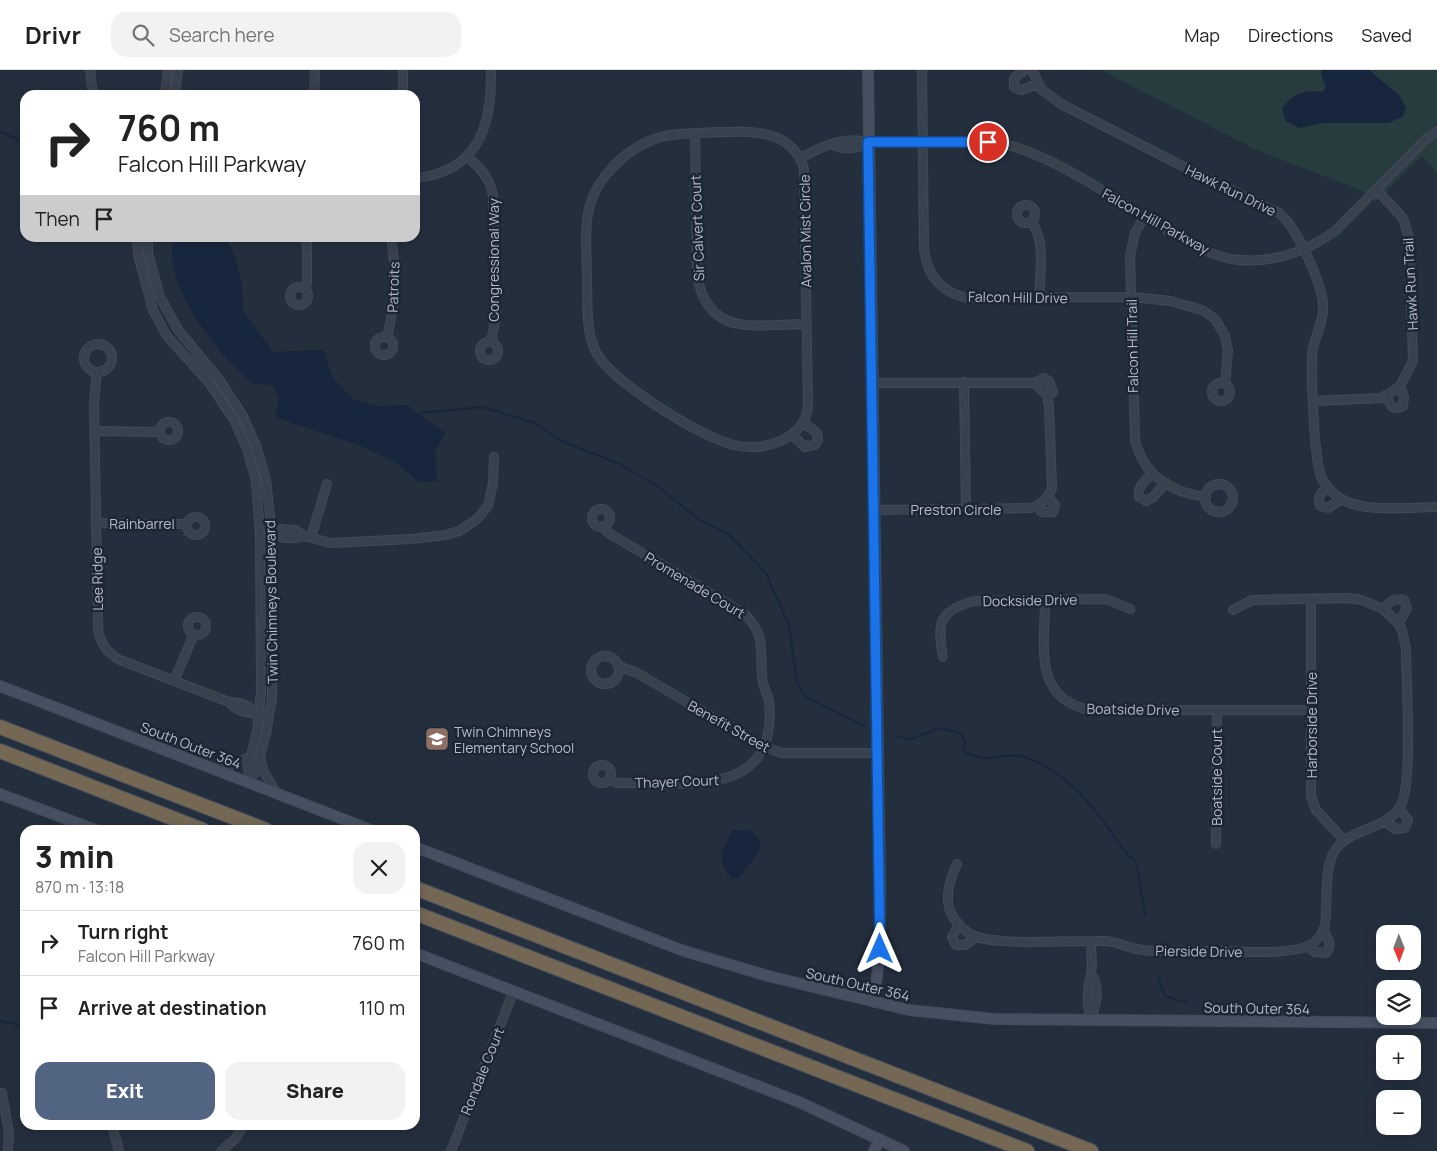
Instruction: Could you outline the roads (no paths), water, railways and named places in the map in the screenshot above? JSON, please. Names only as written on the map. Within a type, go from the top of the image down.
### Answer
[{"type":"highway","points":[[0,727],[253,825]]},
{"type":"highway","points":[[0,751],[190,825]]},
{"type":"highway","points":[[420,890],[1091,1151]]},
{"type":"highway","points":[[420,915],[1027,1151]]},
{"type":"street","points":[[90,70],[92,90]]},
{"type":"street","points":[[166,90],[168,70]]},
{"type":"street","points":[[176,90],[178,70]]},
{"type":"street","points":[[314,90],[315,70]]},
{"type":"street","points":[[403,70],[403,90]]},
{"type":"street","points":[[420,178],[430,177],[468,156],[483,133],[489,116],[492,93],[491,70]]},
{"type":"street","points":[[868,70],[879,753],[880,949],[874,1002]]},
{"type":"street","name":"Falcon Hill Drive","points":[[922,70],[924,249],[925,261],[930,274],[938,284],[956,295],[968,298],[1132,297],[1170,301],[1202,310],[1215,319],[1222,328],[1228,350],[1225,384]]},
{"type":"street","points":[[1025,70],[1014,78],[1014,87],[1021,90],[1038,84]]},
{"type":"street","name":"Hawk Run Drive","points":[[1032,70],[1041,89],[1061,104],[1279,213],[1291,225],[1322,295],[1323,311],[1313,354],[1315,448],[1319,471],[1327,486],[1342,499],[1362,507],[1437,507]]},
{"type":"street","name":"Falcon Hill Parkway","points":[[801,158],[818,148],[833,145],[842,140],[854,139],[868,142],[976,142],[1012,146],[1063,170],[1206,251],[1229,258],[1248,260],[1272,259],[1303,250],[1320,242],[1335,231],[1426,139],[1437,131]]},
{"type":"street","name":"Avalon Mist Circle","points":[[695,133],[772,134],[787,142],[801,158],[805,179],[808,406],[803,422],[792,435],[774,444],[742,446],[727,443],[705,433],[620,381],[604,363],[592,342],[588,318],[587,219],[595,193],[612,167],[639,145],[664,136],[695,133]]},
{"type":"street","name":"Sir Calvert Court","points":[[695,133],[697,276],[700,293],[707,306],[721,319],[736,324],[807,324]]},
{"type":"street","name":"Congressional Way","points":[[468,156],[492,185],[496,316],[491,342]]},
{"type":"street","name":"Hawk Run Trail","points":[[1377,190],[1403,218],[1409,238],[1412,361],[1409,372],[1400,386],[1404,397],[1403,406],[1398,408],[1392,407],[1385,395]]},
{"type":"street","name":"Falcon Hill Trail","points":[[1144,217],[1135,233],[1130,256],[1134,428],[1138,450],[1153,473],[1179,492],[1206,497]]},
{"type":"street","points":[[1031,221],[1038,235],[1041,262],[1039,298]]},
{"type":"street","name":"Twin Chimneys Boulevard","points":[[137,242],[138,255],[153,310],[173,344],[210,384],[234,420],[247,449],[256,482],[260,534],[259,714],[248,769],[248,778]]},
{"type":"street","name":"Twin Chimneys Boulevard","points":[[148,242],[148,254],[160,297],[178,330],[218,378],[243,416],[256,446],[266,480],[273,533],[272,698],[260,757],[255,773],[248,778]]},
{"type":"street","points":[[304,288],[307,284],[307,242]]},
{"type":"street","name":"Patroits","points":[[387,337],[394,310],[396,266],[392,242]]},
{"type":"street","name":"Lee Ridge","points":[[97,372],[94,387],[98,626],[100,640],[107,651],[120,660],[229,702],[252,707],[259,714],[269,716]]},
{"type":"street","points":[[964,382],[966,509]]},
{"type":"street","name":"Preston Circle","points":[[873,383],[1034,383],[1048,397],[1052,488],[1048,497],[1055,505],[1053,512],[1046,513],[1037,507],[875,510]]},
{"type":"street","points":[[1314,401],[1382,398],[1400,386]]},
{"type":"street","points":[[792,435],[805,447],[815,445],[818,440],[817,433],[803,422]]},
{"type":"street","points":[[95,432],[160,432]]},
{"type":"street","points":[[260,534],[273,533],[279,538],[308,536],[331,543],[420,538],[446,535],[459,531],[476,520],[488,506],[494,484],[494,457]]},
{"type":"street","points":[[1153,473],[1140,485],[1139,497],[1146,500],[1152,498],[1166,483]]},
{"type":"street","points":[[308,536],[327,484]]},
{"type":"street","points":[[1327,486],[1320,494],[1318,501],[1320,506],[1328,508],[1342,499]]},
{"type":"street","points":[[1037,507],[1048,497]]},
{"type":"street","name":"Rainbarrel","points":[[96,523],[187,524]]},
{"type":"street","name":"Promenade Court","points":[[604,526],[608,532],[752,620],[758,629],[762,646],[763,685],[769,703],[768,731],[764,747]]},
{"type":"street","points":[[1234,610],[1252,600],[1348,598],[1362,600],[1383,610],[1398,624],[1406,649],[1407,773],[1402,804],[1399,808],[1408,820],[1405,828],[1394,829],[1385,821]]},
{"type":"street","points":[[1383,610],[1396,598],[1404,600],[1407,608],[1398,624]]},
{"type":"street","name":"Dockside Drive","points":[[943,658],[938,632],[940,626],[952,611],[962,604],[984,600],[1106,599],[1130,609]]},
{"type":"street","name":"Harborside Drive","points":[[1311,599],[1311,796],[1316,810],[1344,840]]},
{"type":"street","name":"Boatside Drive","points":[[1045,600],[1045,658],[1047,671],[1050,684],[1065,702],[1090,710],[1311,710]]},
{"type":"street","points":[[174,681],[194,634]]},
{"type":"street","name":"Benefit Street","points":[[618,666],[637,673],[764,747],[782,753],[879,753]]},
{"type":"street","name":"South Outer 364","points":[[0,686],[214,768],[248,778],[276,792],[358,825]]},
{"type":"street","name":"Boatside Court","points":[[1216,710],[1216,844]]},
{"type":"street","name":"Thayer Court","points":[[609,779],[617,783],[721,781],[739,774],[756,760],[764,747]]},
{"type":"street","points":[[214,768],[232,766],[251,756]]},
{"type":"street","points":[[260,757],[264,772],[276,792]]},
{"type":"street","points":[[0,794],[83,825]]},
{"type":"street","name":"Pierside Drive","points":[[957,864],[950,878],[947,900],[954,918],[959,924],[976,936],[986,940],[1108,941],[1141,950],[1270,951],[1307,946],[1316,952],[1326,953],[1330,949],[1330,943],[1323,931],[1331,858],[1336,848],[1344,840],[1357,832],[1385,821],[1399,808]]},
{"type":"street","name":"South Outer 364","points":[[420,849],[670,946],[772,977],[874,1002],[944,1015],[994,1019],[1437,1023]]},
{"type":"street","name":"Pierside Drive","points":[[959,924],[952,937],[956,945],[965,945],[976,936]]},
{"type":"street","points":[[1307,946],[1315,941],[1323,931]]},
{"type":"street","points":[[1091,942],[1091,974],[1087,982],[1086,1001],[1091,1020]]},
{"type":"street","points":[[420,955],[799,1102],[904,1151]]},
{"type":"street","name":"Rondale Court","points":[[451,1151],[514,990]]},
{"type":"street","points":[[2,1093],[9,1134],[8,1151]]},
{"type":"street","points":[[113,1130],[119,1151]]},
{"type":"street","points":[[221,1151],[236,1139],[241,1130]]},
{"type":"street","points":[[874,1151],[880,1139]]},
{"type":"water","points":[[1322,70],[1369,70],[1400,96],[1406,108],[1403,117],[1388,123],[1322,123],[1299,128],[1286,121],[1282,109],[1294,96],[1310,91],[1322,92],[1326,87],[1321,74]]},
{"type":"water","points":[[173,242],[228,242],[235,257],[242,285],[243,310],[273,352],[323,350],[333,378],[353,399],[375,406],[407,405],[445,433],[435,452],[437,481],[418,482],[397,463],[361,446],[275,417],[279,399],[273,385],[252,384],[215,345],[184,296],[177,280],[172,254]]},
{"type":"water","points":[[733,830],[751,830],[761,842],[758,853],[739,878],[732,879],[724,866],[722,855]]},
{"type":"waterway","points":[[0,132],[16,138],[20,142]]},
{"type":"waterway","points":[[420,413],[482,407],[535,423],[561,441],[620,464],[660,488],[701,521],[727,533],[766,573],[789,626],[797,683],[805,697],[865,726]]},
{"type":"waterway","points":[[894,736],[911,739],[940,728],[960,733],[965,742],[964,752],[983,758],[1022,757],[1051,769],[1082,795],[1124,850],[1136,862],[1145,915]]},
{"type":"waterway","points":[[1158,977],[1165,996],[1187,1003]]},
{"type":"waterway","points":[[0,1021],[20,1025]]},
{"type":"place","name":"Twin Chimneys Elementary School","points":[[437,739]]}]
